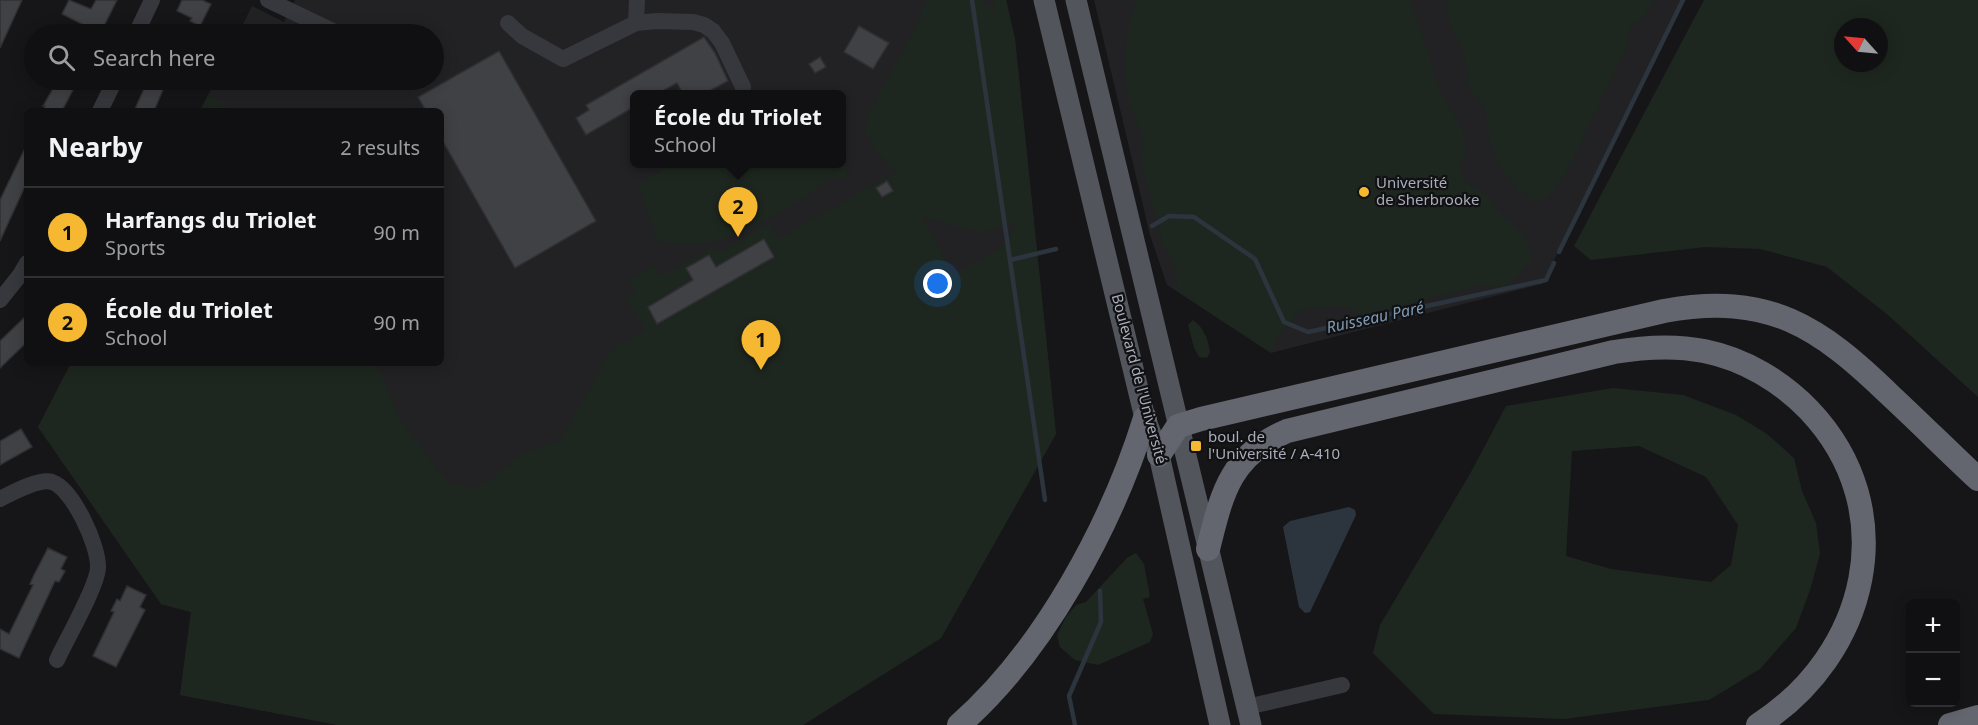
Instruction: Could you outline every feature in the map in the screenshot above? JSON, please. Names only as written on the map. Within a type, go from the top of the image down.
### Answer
[{"type":"highway","points":[[1159,455],[1178,426],[1643,315],[1685,308],[1732,305],[1778,315],[1828,340],[1859,365],[1978,479]]},
{"type":"highway","points":[[1208,549],[1222,496],[1234,472],[1255,448],[1287,431],[1614,352],[1669,347],[1701,350],[1723,356],[1755,369],[1775,381],[1817,419],[1847,466],[1858,500],[1862,523],[1861,580],[1855,603],[1842,635],[1828,660],[1809,683],[1789,703],[1758,725]]},
{"type":"highway","points":[[958,725],[984,700],[1017,662],[1077,574],[1118,492],[1135,451],[1145,418]]},
{"type":"highway","points":[[1950,725],[1978,717]]},
{"type":"main road","name":"Boulevard de l'Université","points":[[1044,0],[1145,418],[1159,455],[1220,725]]},
{"type":"main road","name":"Boulevard de l'Université","points":[[1076,0],[1249,716]]},
{"type":"street","points":[[141,24],[152,0]]},
{"type":"street","points":[[636,23],[637,0]]},
{"type":"street","points":[[279,2],[320,24]]},
{"type":"street","points":[[508,23],[529,41],[563,59],[636,23],[693,22],[713,31],[722,43],[743,87]]},
{"type":"street","points":[[101,108],[110,90]]},
{"type":"street","points":[[0,300],[24,268]]},
{"type":"street","points":[[0,499],[41,481],[52,482],[68,494],[87,528],[98,569],[94,583],[57,660]]},
{"type":"street","points":[[1249,716],[1342,686]]},
{"type":"shaded area","points":[[295,0],[1006,0],[1015,39],[1056,434],[941,638],[803,725],[338,725],[180,695],[191,612],[161,604],[38,427],[69,366],[444,366],[444,108],[202,108],[211,90],[444,90],[444,24],[243,24],[252,6],[284,22]]},
{"type":"shaded area","points":[[927,0],[981,0],[996,10],[993,0],[1006,0],[1015,39],[1056,434],[941,638],[803,725],[338,725],[180,695],[191,612],[161,604],[38,427],[69,366],[377,366],[400,419],[439,472],[452,484],[472,488],[493,479],[519,455],[560,440],[612,349],[645,330],[626,297],[635,291],[628,280],[654,265],[661,277],[713,247],[717,253],[769,223],[778,239],[896,172],[878,153],[865,133],[868,115],[913,32]],"holes":[[[921,216],[976,232],[1015,224],[1012,233],[999,248],[954,274]]]},
{"type":"shaded area","name":"Université de Sherbrooke","points":[[1094,0],[1685,0],[1542,284],[1271,353],[1167,285],[1150,235]]},
{"type":"shaded area","name":"Université de Sherbrooke","points":[[1135,0],[1410,0],[1436,82],[1461,129],[1467,151],[1460,163],[1461,170],[1466,180],[1490,200],[1524,237],[1532,260],[1512,282],[1502,287],[1480,285],[1364,315],[1343,306],[1317,309],[1310,307],[1298,312],[1275,341],[1271,353],[1180,293],[1173,263],[1163,246],[1150,199],[1150,189],[1146,183],[1140,155],[1143,146],[1142,135],[1129,104],[1125,78],[1126,47]]},
{"type":"shaded area","points":[[1450,0],[1653,0],[1642,19],[1630,26],[1627,32],[1627,46],[1564,177],[1547,197],[1534,201],[1523,193],[1513,184],[1498,161],[1489,135],[1486,108],[1474,96],[1468,84],[1465,56],[1444,6]]},
{"type":"shaded area","points":[[1704,0],[1978,0],[1978,397],[1888,315],[1827,267],[1760,249],[1705,247],[1591,260],[1574,246]]},
{"type":"shaded area","points":[[208,95],[228,108],[202,108]]},
{"type":"shaded area","points":[[846,167],[847,169],[844,180],[831,177],[776,215],[741,232],[707,243],[658,242],[640,184],[665,168]]},
{"type":"shaded area","points":[[1193,320],[1207,338],[1210,352],[1207,358],[1199,357],[1194,348],[1188,325]]},
{"type":"shaded area","points":[[1613,388],[1683,395],[1736,415],[1767,434],[1794,458],[1802,491],[1816,523],[1820,554],[1796,628],[1760,669],[1709,700],[1564,719],[1434,714],[1373,653],[1380,625],[1470,474],[1506,406]],"holes":[[[1639,446],[1706,477],[1738,525],[1731,565],[1711,582],[1611,569],[1566,556],[1572,451]]]},
{"type":"shaded area","points":[[1349,507],[1355,510],[1356,515],[1310,612],[1305,613],[1299,607],[1283,527],[1290,521]]},
{"type":"shaded area","points":[[1136,553],[1144,564],[1150,597],[1143,599],[1153,634],[1150,642],[1098,665],[1075,660],[1060,647],[1057,635],[1066,617],[1076,605],[1086,602],[1127,558]]},
{"type":"building","points":[[0,0],[22,0],[0,48]]},
{"type":"building","points":[[69,0],[91,9],[96,0],[117,0],[105,24],[82,24],[62,14]]},
{"type":"building","points":[[182,0],[202,0],[211,4],[201,24],[190,21],[192,18],[177,11]]},
{"type":"building","points":[[859,26],[889,43],[873,69],[844,52]]},
{"type":"building","points":[[704,37],[715,53],[728,81],[711,90],[681,90],[677,83],[664,90],[630,90],[630,109],[586,135],[576,118],[589,110],[586,105]]},
{"type":"building","points":[[499,51],[596,221],[515,268],[444,143],[444,108],[424,108],[418,97],[430,90],[444,90],[444,82]]},
{"type":"building","points":[[820,57],[826,67],[815,73],[809,64]]},
{"type":"building","points":[[52,90],[73,90],[64,108],[44,108],[43,106]]},
{"type":"building","points":[[143,90],[163,90],[155,108],[135,108]]},
{"type":"building","points":[[24,150],[24,189],[0,241],[0,200]]},
{"type":"building","points":[[887,181],[893,191],[882,197],[876,188]]},
{"type":"building","points":[[764,239],[774,257],[657,324],[648,307],[693,280],[686,268],[709,255],[716,267]]},
{"type":"building","points":[[24,318],[24,345],[0,368],[0,341]]},
{"type":"building","points":[[21,429],[32,447],[0,465],[0,441]]},
{"type":"building","points":[[48,548],[67,557],[61,569],[65,571],[59,582],[55,581],[19,658],[0,649],[0,629],[9,634]]},
{"type":"building","points":[[127,586],[146,595],[140,607],[145,610],[116,667],[93,656],[114,612],[111,611],[117,599],[120,601]]},
{"type":"waterway","name":"Ruisseau Paré","points":[[972,0],[1045,500]]},
{"type":"waterway","points":[[1559,252],[1683,0]]},
{"type":"waterway","name":"Ruisseau Paré","points":[[1152,226],[1169,216],[1194,217],[1255,259],[1284,322],[1308,332],[1546,280],[1554,263]]},
{"type":"waterway","name":"Ruisseau Paré","points":[[1010,260],[1056,249]]},
{"type":"waterway","name":"Ruisseau Paré","points":[[1075,725],[1069,696],[1101,622],[1100,591]]},
{"type":"place","name":"Université de Sherbrooke","points":[[1364,192]]},
{"type":"place","name":"École du Triolet","points":[[738,237]]},
{"type":"place","name":"Harfangs du Triolet","points":[[761,370]]},
{"type":"place","name":"boul. de l'Université / A-410","points":[[1196,446]]}]
